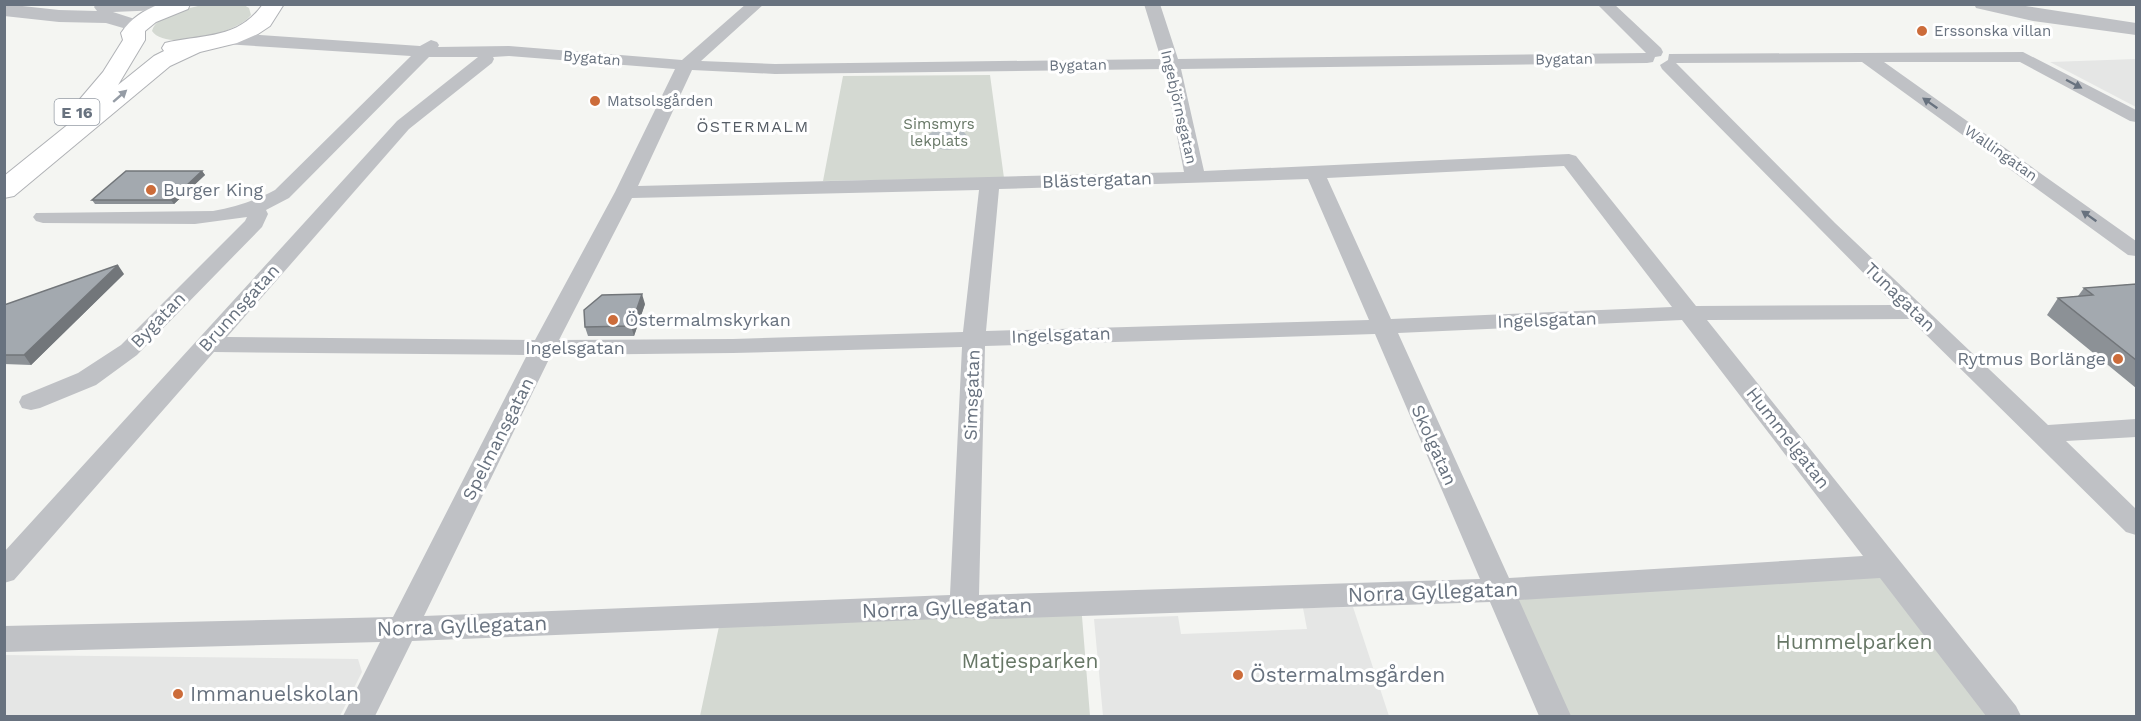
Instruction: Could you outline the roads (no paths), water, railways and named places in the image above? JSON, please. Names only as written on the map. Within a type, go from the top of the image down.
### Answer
[{"type":"highway","name":"E 16","points":[[4,169],[98,93],[125,59],[135,33],[156,13],[180,4]]},
{"type":"highway","name":"E 16","points":[[4,190],[162,61],[196,45],[224,39],[253,27],[269,9]]},
{"type":"highway","points":[[135,33],[144,45],[161,48],[196,45]]},
{"type":"street","points":[[60,4],[101,8],[161,4]]},
{"type":"street","points":[[686,65],[734,21],[758,4]]},
{"type":"street","name":"Ingebjörnsgatan","points":[[1152,4],[1171,63],[1196,176]]},
{"type":"street","name":"Tunagatan","points":[[1604,4],[1661,58],[1828,227],[2136,525]]},
{"type":"street","points":[[1983,4],[2033,15],[2136,26]]},
{"type":"street","points":[[2004,4],[2136,26]]},
{"type":"street","name":"Bygatan","points":[[269,9],[276,25],[289,29],[430,46]]},
{"type":"street","points":[[4,10],[127,21],[135,33]]},
{"type":"street","name":"Bygatan","points":[[224,39],[430,46],[686,65],[775,69],[1661,58],[2023,57],[2136,117]]},
{"type":"street","points":[[43,217],[214,217],[255,209],[282,194],[430,46]]},
{"type":"street","name":"Wallingatan","points":[[1865,57],[2136,250]]},
{"type":"street","name":"Brunnsgatan","points":[[4,572],[403,125],[486,58]]},
{"type":"street","name":"Spelmansgatan","points":[[359,717],[543,348],[625,192],[686,65]]},
{"type":"street","name":"Blästergatan","points":[[625,192],[989,185],[1315,173],[1569,160]]},
{"type":"street","name":"Hummelgatan","points":[[1569,160],[1890,567],[2005,717]]},
{"type":"street","name":"Skolgatan","points":[[1315,173],[1555,717]]},
{"type":"street","name":"Simsgatan","points":[[964,606],[974,337],[989,185]]},
{"type":"street","name":"Bygatan","points":[[31,402],[87,379],[129,350],[255,223],[258,214],[255,209]]},
{"type":"street","name":"Ingelsgatan","points":[[206,344],[543,348],[733,346],[974,337],[1381,327],[1689,314],[1916,312]]},
{"type":"street","points":[[2044,434],[2136,428]]},
{"type":"street","name":"Norra Gyllegatan","points":[[4,639],[402,629],[964,606],[996,607],[1500,590],[1890,567]]},
{"type":"place","name":"Erssonska villan","points":[[1922,31]]},
{"type":"place","name":"Matsolsgården","points":[[595,101]]},
{"type":"place","name":"Burger King","points":[[151,190]]},
{"type":"place","name":"Östermalmskyrkan","points":[[613,320]]},
{"type":"place","name":"Rytmus Borlänge","points":[[2118,359]]},
{"type":"place","name":"Östermalmsgården","points":[[1238,675]]},
{"type":"place","name":"Immanuelskolan","points":[[178,694]]},
{"type":"district","name":"ÖSTERMALM","points":[[753,126]]},
{"type":"park label","name":"Simsmyrs lekplats","points":[[939,132]]},
{"type":"park label","name":"Hummelparken","points":[[1854,642]]},
{"type":"park label","name":"Matjesparken","points":[[1030,661]]}]
